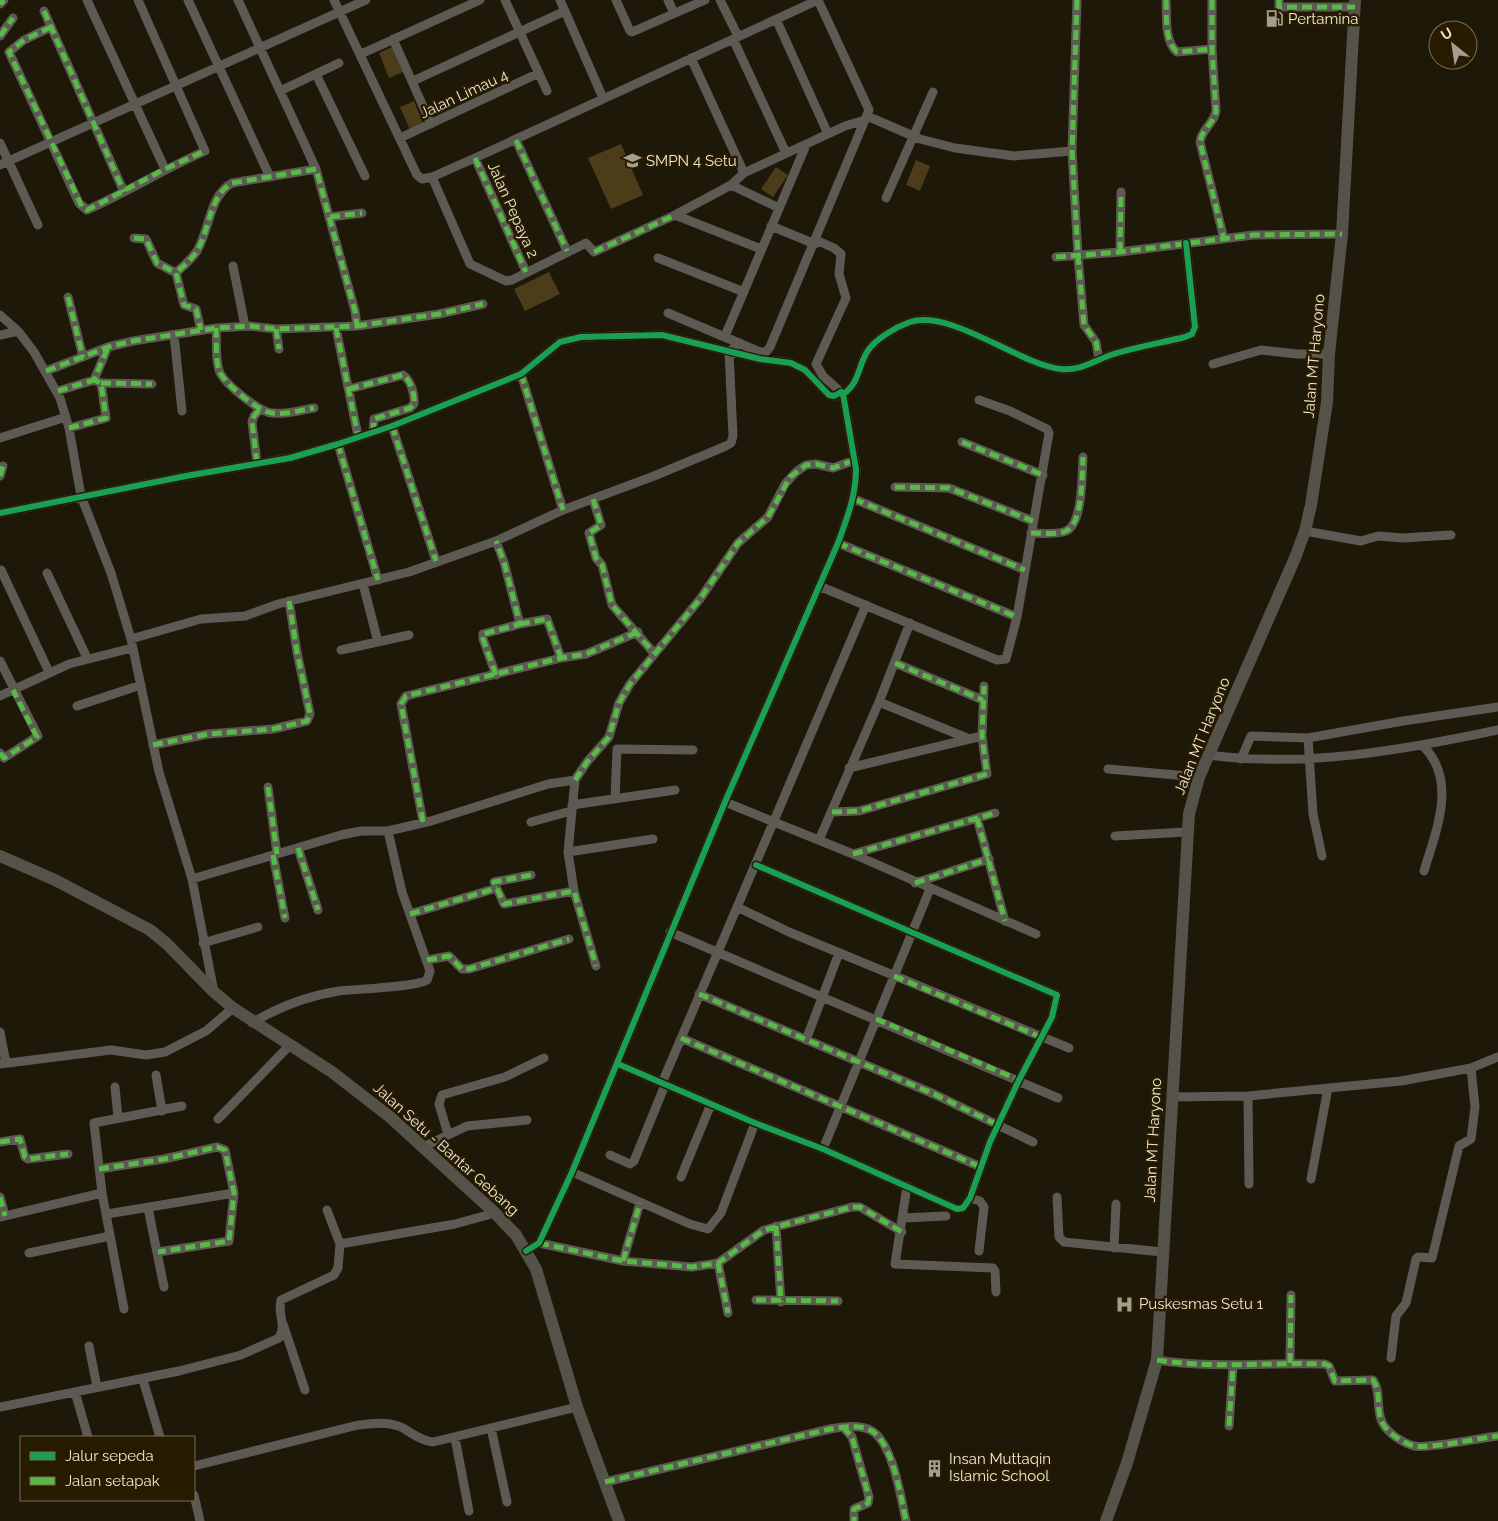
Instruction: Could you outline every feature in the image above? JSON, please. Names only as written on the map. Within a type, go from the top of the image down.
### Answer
[{"type":"main road","name":"Jalan MT Haryono","points":[[1106,1521],[1128,1463],[1157,1360],[1188,814],[1208,755],[1287,578],[1305,531],[1326,411],[1329,354],[1342,234],[1355,3]]},
{"type":"main road","name":"Jalan Setu - Bantar Gebang","points":[[0,856],[54,880],[150,930],[167,944],[214,992],[252,1023],[290,1045],[361,1093],[495,1213],[526,1251],[536,1269],[577,1407],[619,1521]]},
{"type":"street","points":[[0,4],[4,0]]},
{"type":"street","points":[[87,0],[165,169]]},
{"type":"street","points":[[51,27],[24,40],[9,52],[50,144],[79,203],[84,209],[124,192],[165,169],[205,151],[138,0]]},
{"type":"street","points":[[188,0],[270,177]]},
{"type":"street","points":[[334,0],[418,177],[424,179],[516,140],[603,98],[818,0],[869,109],[815,242],[768,350],[760,352],[668,313]]},
{"type":"street","points":[[4,163],[50,144],[217,66],[366,0]]},
{"type":"street","points":[[361,54],[480,0]]},
{"type":"street","points":[[505,0],[547,91]]},
{"type":"street","points":[[560,0],[603,98]]},
{"type":"street","points":[[616,0],[631,32],[705,0]]},
{"type":"street","points":[[668,0],[674,13]]},
{"type":"street","points":[[720,0],[786,153]]},
{"type":"street","points":[[1077,0],[1072,151],[1078,256],[1084,324],[1096,342],[1099,360]]},
{"type":"street","points":[[1166,0],[1168,35],[1171,47],[1177,52],[1212,49]]},
{"type":"street","points":[[1212,0],[1212,49],[1216,111],[1215,118],[1201,133],[1200,142],[1224,239]]},
{"type":"street","points":[[1279,0],[1279,7],[1355,3]]},
{"type":"street","points":[[241,1],[260,48],[316,169],[355,311],[357,326]]},
{"type":"street","points":[[44,11],[124,192]]},
{"type":"street","points":[[412,81],[565,11]]},
{"type":"street","points":[[0,36],[13,18]]},
{"type":"street","points":[[776,19],[828,134]]},
{"type":"street","points":[[393,39],[431,124]]},
{"type":"street","points":[[691,58],[744,173]]},
{"type":"street","points":[[280,90],[339,63]]},
{"type":"street","name":"Jalan Limau 4","points":[[400,138],[539,73]]},
{"type":"street","points":[[316,74],[365,176]]},
{"type":"street","points":[[886,198],[933,92]]},
{"type":"street","points":[[432,177],[470,264],[506,281],[512,280],[587,243],[594,252],[675,215],[731,185],[744,173],[866,118],[913,136],[955,148],[1005,156],[1072,151]]},
{"type":"street","points":[[516,140],[568,251]]},
{"type":"street","points":[[0,143],[4,163],[38,224]]},
{"type":"street","points":[[725,336],[806,145]]},
{"type":"street","name":"Jalan Pepaya 2","points":[[475,158],[526,272]]},
{"type":"street","points":[[176,273],[197,252],[218,198],[224,188],[232,183],[316,169]]},
{"type":"street","points":[[731,185],[779,208]]},
{"type":"street","points":[[1120,252],[1121,192]]},
{"type":"street","points":[[330,217],[356,212],[362,213]]},
{"type":"street","points":[[675,215],[762,250]]},
{"type":"street","points":[[526,1251],[539,1244],[572,1172],[618,1064],[670,932],[838,543],[854,499],[856,481],[842,393],[823,376],[816,364],[846,298],[839,274],[841,254],[834,248],[771,226]]},
{"type":"street","points":[[1056,257],[1120,252],[1280,233],[1342,234]]},
{"type":"street","points":[[134,238],[146,239],[157,263],[176,273]]},
{"type":"street","points":[[1,510],[290,458],[338,444],[392,426],[521,374],[560,342],[580,337],[662,336],[729,352],[799,365],[829,395],[834,396],[853,386],[872,345],[904,325],[920,321],[937,322],[964,331],[1037,363],[1051,367],[1082,369],[1099,360],[1185,338],[1194,331],[1186,243]]},
{"type":"street","points":[[658,258],[744,292]]},
{"type":"street","points":[[233,266],[244,326]]},
{"type":"street","points":[[176,273],[182,302],[184,306],[196,309],[201,330]]},
{"type":"street","points":[[68,297],[83,357]]},
{"type":"street","points":[[46,371],[108,347],[174,334],[244,326],[276,329],[357,326],[439,314],[483,304]]},
{"type":"street","points":[[0,315],[18,331],[58,391],[69,428],[81,496],[111,573],[131,643],[153,745],[192,879],[214,992]]},
{"type":"street","points":[[216,328],[219,370],[223,378],[260,409],[275,414],[314,408]]},
{"type":"street","points":[[336,328],[358,436]]},
{"type":"street","points":[[276,329],[279,349]]},
{"type":"street","points":[[0,335],[18,331]]},
{"type":"street","points":[[174,334],[182,411]]},
{"type":"street","points":[[729,352],[740,343]]},
{"type":"street","points":[[69,428],[105,420],[97,382],[108,347]]},
{"type":"street","points":[[1214,364],[1260,350],[1297,354],[1329,354]]},
{"type":"street","points":[[0,696],[49,672],[201,619],[246,616],[289,601],[378,580],[496,541],[563,510],[699,458],[731,443],[733,436],[729,352]]},
{"type":"street","points":[[521,374],[563,510]]},
{"type":"street","points":[[349,390],[403,375],[408,378],[414,396],[414,404],[410,408],[374,419],[373,432]]},
{"type":"street","points":[[58,391],[97,382],[152,384]]},
{"type":"street","points":[[818,586],[1002,661],[1007,657],[1017,617],[1033,522],[1044,474],[1048,430],[1010,411],[978,400]]},
{"type":"street","points":[[257,463],[252,422],[260,409]]},
{"type":"street","points":[[0,438],[66,417]]},
{"type":"street","points":[[392,426],[436,561]]},
{"type":"street","points":[[962,442],[1044,474]]},
{"type":"street","points":[[338,444],[378,580]]},
{"type":"street","points":[[1031,533],[1063,532],[1073,525],[1079,510],[1083,457]]},
{"type":"street","points":[[596,966],[574,891],[568,852],[575,780],[587,762],[609,737],[615,714],[625,691],[653,652],[700,599],[738,543],[768,517],[785,484],[796,472],[812,464],[830,468],[853,460]]},
{"type":"street","points":[[0,476],[3,466]]},
{"type":"street","points":[[895,487],[949,488],[1033,522]]},
{"type":"street","points":[[593,499],[601,525],[589,533],[596,558],[602,565],[610,599],[615,609],[638,632],[653,652]]},
{"type":"street","points":[[854,499],[1026,570]]},
{"type":"street","points":[[1305,531],[1361,541],[1378,536],[1403,538],[1451,535]]},
{"type":"street","points":[[496,541],[504,562],[520,624]]},
{"type":"street","points":[[838,543],[1017,617]]},
{"type":"street","points":[[1,570],[49,672]]},
{"type":"street","points":[[47,573],[87,658]]},
{"type":"street","points":[[363,584],[378,642]]},
{"type":"street","points":[[153,745],[208,734],[273,729],[307,721],[310,714],[289,601]]},
{"type":"street","points":[[610,1154],[630,1164],[634,1162],[699,994],[756,866],[866,605]]},
{"type":"street","points":[[496,675],[482,640],[483,634],[520,624],[547,619],[562,658]]},
{"type":"street","points":[[819,840],[879,702],[910,623]]},
{"type":"street","points":[[423,822],[402,700],[406,696],[562,658],[586,654],[638,632]]},
{"type":"street","points":[[341,650],[409,635]]},
{"type":"street","points":[[0,661],[37,737],[4,758],[0,753]]},
{"type":"street","points":[[894,663],[983,700]]},
{"type":"street","points":[[77,706],[140,685]]},
{"type":"street","points":[[832,812],[859,811],[987,774],[982,736],[984,686]]},
{"type":"street","points":[[879,702],[967,738]]},
{"type":"street","points":[[1241,759],[1250,736],[1308,738],[1403,720],[1498,707]]},
{"type":"street","points":[[1208,755],[1241,759],[1308,758],[1423,746],[1498,730]]},
{"type":"street","points":[[849,768],[918,753],[967,738],[982,736]]},
{"type":"street","points":[[1308,738],[1313,814],[1322,856]]},
{"type":"street","points":[[1423,746],[1438,763],[1442,784],[1441,809],[1424,871]]},
{"type":"street","points":[[615,799],[617,749],[693,750]]},
{"type":"street","points":[[1108,769],[1199,777]]},
{"type":"street","points":[[192,879],[361,830],[388,831],[548,784],[575,780]]},
{"type":"street","points":[[268,787],[275,855],[286,918]]},
{"type":"street","points":[[531,822],[571,808],[675,790]]},
{"type":"street","points":[[725,802],[853,854],[915,883],[1036,934]]},
{"type":"street","points":[[853,854],[995,813]]},
{"type":"street","points":[[978,818],[1005,921]]},
{"type":"street","points":[[252,1023],[272,1011],[308,997],[427,980],[430,972],[427,960],[402,892],[388,831]]},
{"type":"street","points":[[1115,836],[1186,832]]},
{"type":"street","points":[[568,852],[653,839]]},
{"type":"street","points":[[298,848],[318,910]]},
{"type":"street","points":[[915,883],[989,859]]},
{"type":"street","points":[[618,1064],[823,1149],[960,1210],[970,1198],[998,1125],[1052,1017],[1058,999],[1056,994],[756,866]]},
{"type":"street","points":[[531,875],[494,882],[506,905],[574,891]]},
{"type":"street","points":[[410,914],[497,888]]},
{"type":"street","points":[[823,1149],[930,889]]},
{"type":"street","points":[[737,907],[838,953],[1069,1048]]},
{"type":"street","points":[[203,943],[258,927]]},
{"type":"street","points":[[670,932],[821,997],[876,1018],[1058,1098]]},
{"type":"street","points":[[427,960],[449,956],[462,969],[469,969],[569,940]]},
{"type":"street","points":[[806,1040],[838,953]]},
{"type":"street","points":[[699,994],[860,1062],[1033,1142]]},
{"type":"street","points":[[1,1038],[3,1064],[111,1050],[146,1055],[165,1052],[206,1031],[233,1008]]},
{"type":"street","points":[[681,1038],[842,1105],[981,1167]]},
{"type":"street","points":[[218,1119],[290,1045]]},
{"type":"street","points":[[1172,1097],[1248,1096],[1401,1081],[1471,1068],[1498,1057]]},
{"type":"street","points":[[448,1134],[439,1104],[442,1095],[504,1077],[544,1058]]},
{"type":"street","points":[[1391,1358],[1396,1316],[1405,1305],[1416,1259],[1418,1257],[1432,1258],[1459,1146],[1471,1139],[1475,1107],[1471,1068]]},
{"type":"street","points":[[156,1075],[162,1111]]},
{"type":"street","points":[[115,1087],[118,1118]]},
{"type":"street","points":[[1311,1179],[1328,1088]]},
{"type":"street","points":[[1248,1096],[1249,1184]]},
{"type":"street","points":[[681,1177],[712,1104]]},
{"type":"street","points":[[124,1309],[102,1193],[94,1123],[182,1106]]},
{"type":"street","points":[[423,1147],[467,1126],[527,1120]]},
{"type":"street","points":[[572,1172],[640,1203],[704,1229],[712,1226],[721,1213],[755,1122]]},
{"type":"street","points":[[0,1142],[20,1139],[27,1159],[68,1154]]},
{"type":"street","points":[[99,1169],[220,1147],[225,1150],[234,1193],[228,1242],[158,1252]]},
{"type":"street","points":[[907,1186],[902,1232],[895,1264],[993,1268],[995,1271],[996,1292]]},
{"type":"street","points":[[0,1196],[2,1217],[102,1193]]},
{"type":"street","points":[[107,1214],[234,1193]]},
{"type":"street","points":[[1057,1197],[1061,1240],[1114,1248],[1162,1252]]},
{"type":"street","points":[[970,1198],[980,1201],[984,1207],[979,1251]]},
{"type":"street","points":[[623,1261],[640,1203]]},
{"type":"street","points":[[1114,1248],[1116,1204]]},
{"type":"street","points":[[539,1244],[623,1261],[677,1267],[718,1263],[759,1231],[860,1207],[902,1232]]},
{"type":"street","points":[[148,1208],[164,1287]]},
{"type":"street","points":[[305,1390],[283,1323],[280,1307],[281,1300],[334,1275],[338,1268],[340,1244],[327,1210]]},
{"type":"street","points":[[340,1244],[455,1224],[495,1213]]},
{"type":"street","points":[[903,1218],[946,1216]]},
{"type":"street","points":[[776,1226],[781,1302]]},
{"type":"street","points":[[29,1253],[110,1236]]},
{"type":"street","points":[[718,1263],[728,1314]]},
{"type":"street","points":[[1290,1363],[1291,1296]]},
{"type":"street","points":[[756,1300],[781,1302],[838,1301]]},
{"type":"street","points":[[0,1407],[97,1387],[143,1380],[241,1355],[278,1338],[283,1323]]},
{"type":"street","points":[[89,1346],[97,1387]]},
{"type":"street","points":[[1157,1360],[1233,1366],[1290,1363],[1328,1364],[1332,1378],[1337,1382],[1373,1380],[1376,1384],[1377,1406],[1384,1426],[1394,1436],[1406,1443],[1423,1446],[1498,1436]]},
{"type":"street","points":[[1228,1426],[1233,1366]]},
{"type":"street","points":[[143,1380],[160,1436]]},
{"type":"street","points":[[75,1392],[88,1436]]},
{"type":"street","points":[[195,1466],[371,1424],[399,1426],[426,1442],[455,1438],[577,1407]]},
{"type":"street","points":[[605,1482],[843,1427],[861,1427],[879,1436],[890,1458],[906,1521]]},
{"type":"street","points":[[843,1427],[852,1437],[856,1448],[869,1499],[868,1503],[854,1509],[854,1521]]},
{"type":"street","points":[[491,1428],[506,1502]]},
{"type":"street","points":[[455,1438],[470,1510]]},
{"type":"street","points":[[195,1500],[200,1521]]},
{"type":"shaded area","points":[[392,47],[403,72],[389,78],[379,53]]},
{"type":"shaded area","points":[[414,101],[424,126],[411,132],[400,107]]},
{"type":"shaded area","points":[[621,144],[643,195],[611,209],[588,158]]},
{"type":"shaded area","points":[[916,160],[930,166],[920,191],[906,185]]},
{"type":"shaded area","points":[[776,167],[788,175],[773,197],[761,189]]},
{"type":"shaded area","points":[[549,272],[560,294],[525,311],[514,289]]},
{"type":"marked path","points":[[0,4],[4,0]]},
{"type":"marked path","points":[[1077,0],[1072,151],[1078,256],[1084,325],[1096,342],[1099,360]]},
{"type":"marked path","points":[[1166,0],[1168,35],[1177,52],[1212,49]]},
{"type":"marked path","points":[[1212,0],[1212,49],[1216,111],[1200,142],[1224,239]]},
{"type":"marked path","points":[[1279,0],[1279,7],[1355,7]]},
{"type":"marked path","points":[[44,11],[124,192]]},
{"type":"marked path","points":[[0,36],[13,18]]},
{"type":"marked path","points":[[51,27],[24,40],[9,52],[82,207],[87,210],[165,169],[205,151]]},
{"type":"marked path","points":[[516,140],[567,251]]},
{"type":"marked path","points":[[475,158],[526,272]]},
{"type":"marked path","points":[[46,371],[108,347],[133,341],[216,328],[250,326],[276,329],[357,326],[355,311],[316,169],[232,183],[224,189],[214,204],[197,251],[176,273]]},
{"type":"marked path","points":[[1120,252],[1121,192]]},
{"type":"marked path","points":[[330,217],[362,213]]},
{"type":"marked path","points":[[594,252],[675,215]]},
{"type":"marked path","points":[[1056,257],[1120,252],[1253,235],[1342,234]]},
{"type":"marked path","points":[[134,238],[146,239],[157,263],[176,273],[184,305],[196,309],[201,330]]},
{"type":"marked path","points":[[68,297],[83,357]]},
{"type":"marked path","points":[[357,326],[439,314],[483,304]]},
{"type":"marked path","points":[[216,328],[219,370],[227,382],[242,396],[259,408],[272,413],[288,413],[314,408]]},
{"type":"marked path","points":[[336,328],[358,436]]},
{"type":"marked path","points":[[276,329],[279,349]]},
{"type":"marked path","points":[[69,428],[106,418],[101,383],[94,380],[108,347]]},
{"type":"marked path","points":[[521,374],[563,510]]},
{"type":"marked path","points":[[349,389],[403,375],[408,380],[413,392],[414,404],[410,408],[374,419],[373,431]]},
{"type":"marked path","points":[[58,391],[94,380]]},
{"type":"marked path","points":[[101,383],[152,384]]},
{"type":"marked path","points":[[257,463],[252,422],[260,409]]},
{"type":"marked path","points":[[392,426],[436,561]]},
{"type":"marked path","points":[[962,442],[1043,475]]},
{"type":"marked path","points":[[338,444],[378,580]]},
{"type":"marked path","points":[[1031,533],[1058,533],[1072,527],[1079,509],[1083,457]]},
{"type":"marked path","points":[[575,780],[587,762],[609,737],[619,703],[630,684],[700,599],[738,543],[768,517],[790,477],[806,465],[816,464],[833,468],[855,460]]},
{"type":"marked path","points":[[0,476],[3,466]]},
{"type":"marked path","points":[[895,487],[949,488],[1033,521]]},
{"type":"marked path","points":[[593,499],[601,525],[589,533],[596,558],[602,565],[612,605],[653,652]]},
{"type":"marked path","points":[[854,499],[1025,570]]},
{"type":"marked path","points":[[496,541],[504,562],[520,624],[483,634],[483,639],[496,675]]},
{"type":"marked path","points":[[838,543],[1017,617]]},
{"type":"marked path","points":[[153,745],[208,734],[273,729],[307,721],[310,714],[289,601]]},
{"type":"marked path","points":[[520,624],[547,619],[561,658]]},
{"type":"marked path","points":[[423,822],[401,704],[406,696],[561,658],[586,654],[638,632]]},
{"type":"marked path","points":[[895,663],[983,700]]},
{"type":"marked path","points":[[832,812],[859,811],[987,774],[982,736],[984,686]]},
{"type":"marked path","points":[[0,753],[4,758],[37,737],[13,690]]},
{"type":"marked path","points":[[268,787],[277,854]]},
{"type":"marked path","points":[[853,854],[995,813]]},
{"type":"marked path","points":[[977,818],[1005,921]]},
{"type":"marked path","points":[[298,848],[318,910]]},
{"type":"marked path","points":[[273,855],[285,918]]},
{"type":"marked path","points":[[915,883],[989,859]]},
{"type":"marked path","points":[[531,875],[494,882],[504,904],[574,891],[596,966]]},
{"type":"marked path","points":[[410,914],[497,888]]},
{"type":"marked path","points":[[427,960],[449,956],[462,969],[469,969],[569,939]]},
{"type":"marked path","points":[[894,976],[1041,1037]]},
{"type":"marked path","points":[[699,994],[934,1094],[998,1125]]},
{"type":"marked path","points":[[876,1019],[1019,1080]]},
{"type":"marked path","points":[[681,1038],[981,1167]]},
{"type":"marked path","points":[[0,1142],[20,1139],[25,1157],[28,1159],[68,1154]]},
{"type":"marked path","points":[[99,1169],[164,1159],[217,1147],[225,1150],[234,1193],[229,1241],[158,1252]]},
{"type":"marked path","points":[[0,1197],[5,1216]]},
{"type":"marked path","points":[[623,1261],[640,1203]]},
{"type":"marked path","points":[[539,1243],[623,1261],[692,1267],[718,1263],[764,1230],[852,1207],[860,1207],[902,1232]]},
{"type":"marked path","points":[[776,1226],[781,1302]]},
{"type":"marked path","points":[[718,1263],[728,1313]]},
{"type":"marked path","points":[[1290,1363],[1291,1295]]},
{"type":"marked path","points":[[756,1300],[838,1301]]},
{"type":"marked path","points":[[1157,1360],[1220,1365],[1325,1364],[1329,1366],[1335,1381],[1373,1380],[1376,1385],[1379,1413],[1383,1424],[1393,1435],[1410,1445],[1431,1446],[1498,1436]]},
{"type":"marked path","points":[[1229,1426],[1233,1366]]},
{"type":"marked path","points":[[843,1427],[852,1437],[869,1497],[868,1503],[854,1509],[854,1521]]},
{"type":"marked path","points":[[605,1482],[830,1429],[862,1427],[872,1431],[879,1438],[891,1459],[906,1521]]},
{"type":"cycle path","points":[[526,1251],[539,1243],[572,1172],[725,802],[838,543],[848,516],[856,479],[856,469],[843,394],[855,380],[867,352],[880,338],[892,330],[910,322],[926,320],[945,323],[1025,358],[1061,369],[1081,367],[1120,352],[1185,337],[1192,334],[1195,327],[1186,243]]},
{"type":"cycle path","points":[[0,513],[186,476],[290,458],[338,444],[392,426],[521,374],[560,342],[581,337],[662,335],[760,359],[791,363],[805,370],[829,395],[834,396],[841,392]]},
{"type":"cycle path","points":[[618,1064],[755,1123],[823,1149],[957,1209],[963,1208],[970,1198],[990,1142],[1019,1080],[1052,1017],[1057,995],[756,865]]},
{"type":"place","name":"Pertamina","points":[[1274,19]]},
{"type":"place","name":"SMPN 4 Setu","points":[[632,161]]},
{"type":"place","name":"Puskesmas Setu 1","points":[[1125,1304]]},
{"type":"place","name":"Insan Muttaqin Islamic School","points":[[935,1468]]}]
